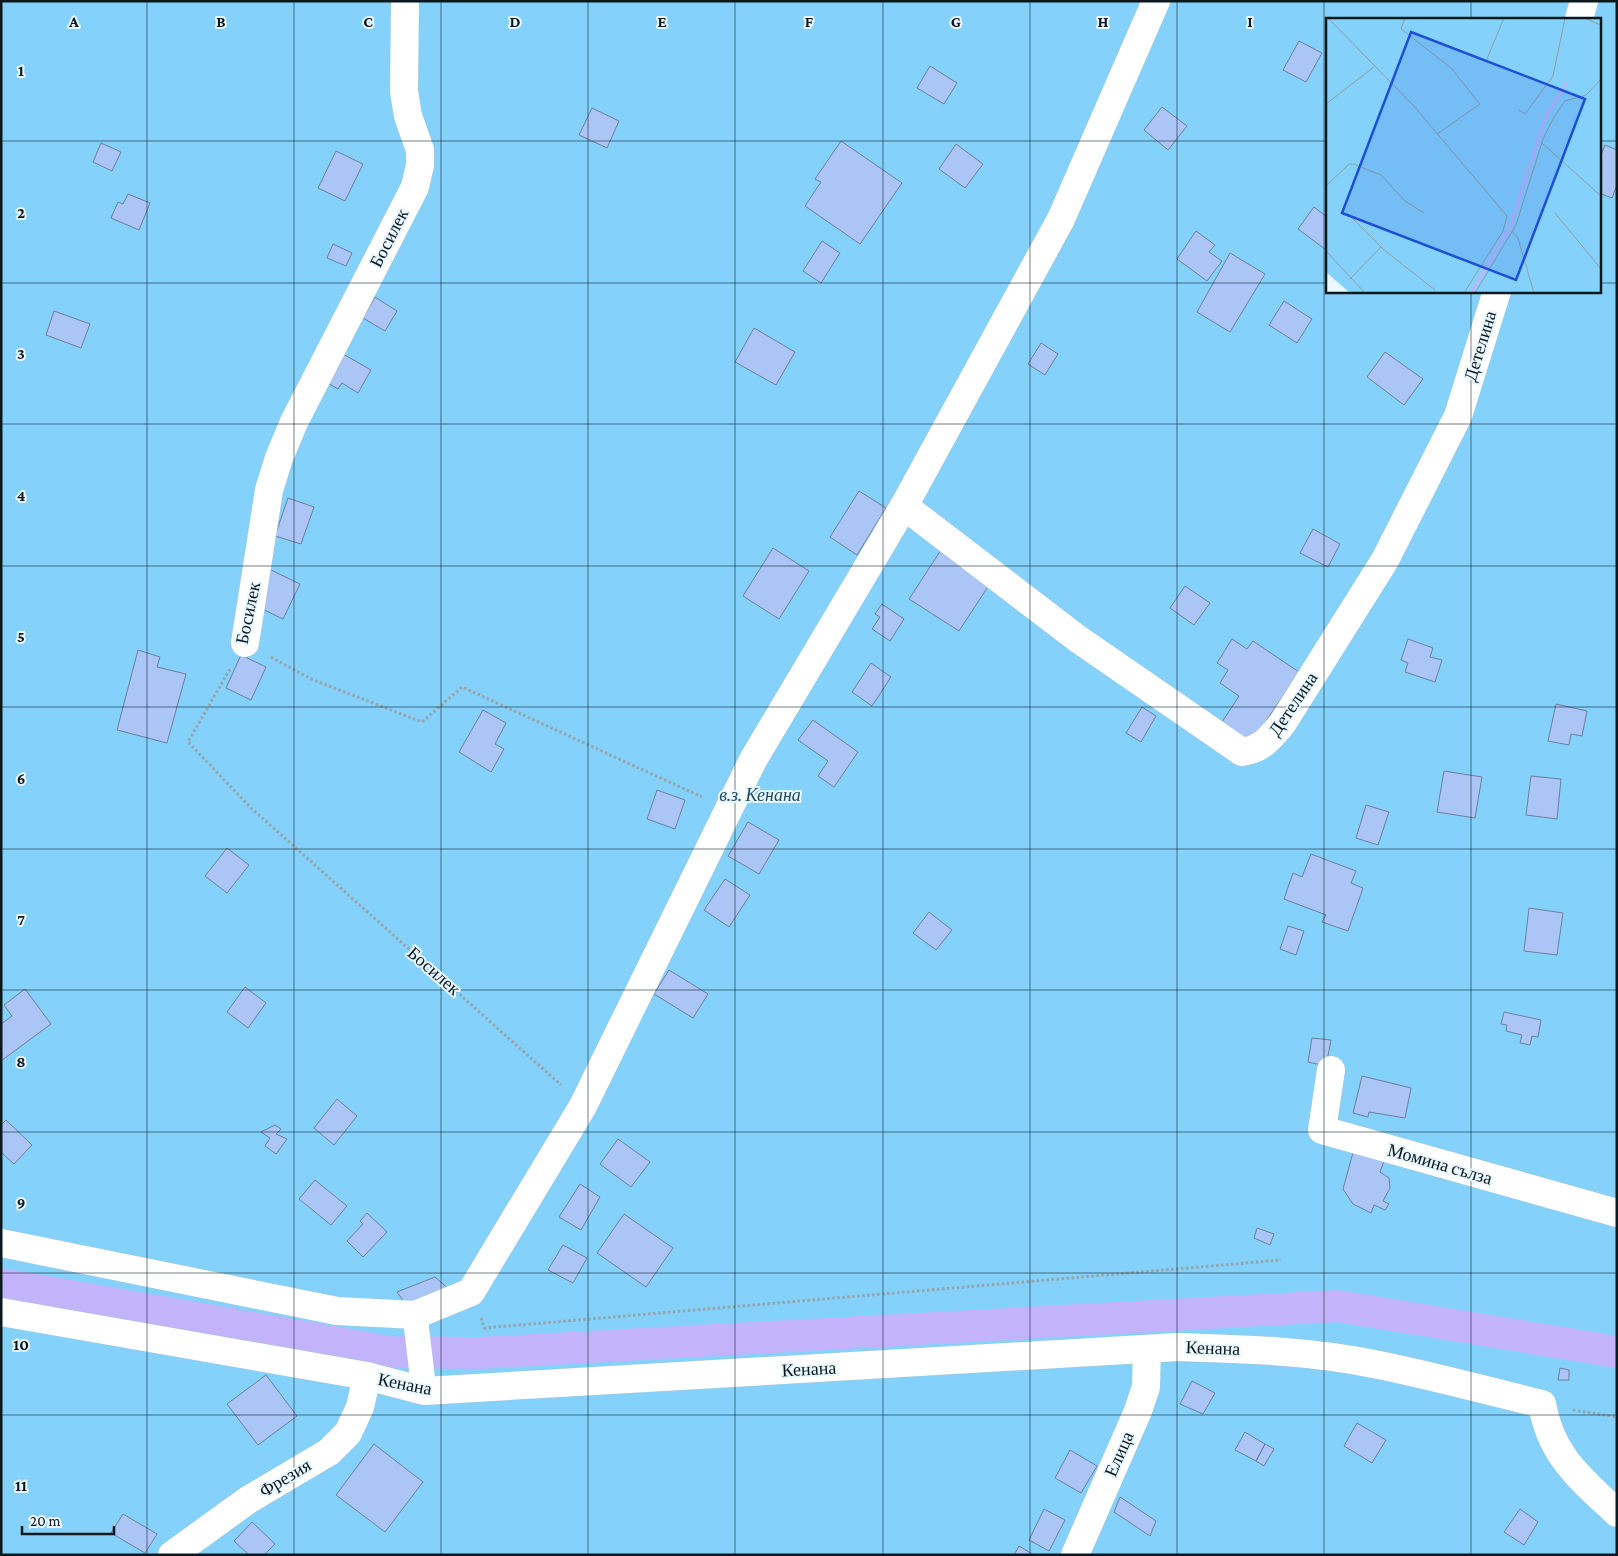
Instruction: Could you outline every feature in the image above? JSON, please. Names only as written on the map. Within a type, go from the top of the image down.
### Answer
[{"type":"street","name":"Босилек","points":[[245,643],[270,490],[279,458],[294,422],[415,187],[420,165],[420,150],[408,116],[404,91],[404,1]]},
{"type":"street","points":[[1,1243],[337,1311],[415,1315],[471,1292],[583,1106],[753,760],[904,506],[1061,219],[1156,1]]},
{"type":"street","points":[[1578,18],[1584,1]]},
{"type":"street","name":"Детелина","points":[[904,506],[1078,639],[1242,752],[1253,751],[1264,746],[1282,724],[1385,560],[1458,416],[1497,292]]},
{"type":"street","name":"Момина сълза","points":[[1331,1070],[1322,1130],[1617,1213]]},
{"type":"street","name":"Кенана","points":[[1,1312],[367,1376],[424,1391],[1147,1349],[1238,1349],[1317,1356],[1377,1364],[1542,1404]]},
{"type":"street","points":[[415,1315],[424,1391]]},
{"type":"street","name":"Елица","points":[[1075,1555],[1138,1411],[1146,1387],[1147,1349]]},
{"type":"street","name":"Фрезия","points":[[172,1555],[248,1500],[329,1452],[348,1433],[360,1407],[367,1376]]},
{"type":"street","points":[[1542,1404],[1545,1423],[1563,1460],[1617,1513]]},
{"type":"path","points":[[245,643],[311,679],[422,722],[462,687],[730,809]]},
{"type":"path","name":"Босилек","points":[[245,643],[188,742],[250,807],[583,1106]]},
{"type":"path","points":[[471,1292],[484,1328],[1281,1260]]},
{"type":"path","points":[[1542,1404],[1617,1417]]},
{"type":"green space","name":"в.з. Кенана","points":[[1,1],[1617,1],[1617,1555],[1,1555]]},
{"type":"building","points":[[1299,41],[1322,53],[1306,82],[1283,70]]},
{"type":"building","points":[[930,66],[957,83],[944,104],[917,88]]},
{"type":"building","points":[[1162,107],[1187,126],[1168,150],[1144,130]]},
{"type":"building","points":[[592,108],[619,121],[607,148],[579,135]]},
{"type":"building","points":[[841,141],[902,183],[860,244],[805,206],[821,182],[815,179]]},
{"type":"building","points":[[101,143],[121,152],[112,171],[93,162]]},
{"type":"building","points":[[956,144],[983,164],[965,188],[939,169]]},
{"type":"building","points":[[1605,145],[1617,150],[1617,185],[1612,198],[1600,193],[1600,158]]},
{"type":"building","points":[[336,151],[363,164],[345,201],[318,188]]},
{"type":"building","points":[[128,194],[150,203],[139,230],[111,218],[118,202],[123,204]]},
{"type":"building","points":[[1314,207],[1326,216],[1325,249],[1298,229]]},
{"type":"building","points":[[1196,231],[1215,245],[1209,252],[1222,261],[1207,281],[1177,259]]},
{"type":"building","points":[[822,241],[840,253],[821,283],[803,271]]},
{"type":"building","points":[[333,244],[352,253],[346,266],[327,258]]},
{"type":"building","points":[[1230,253],[1265,274],[1230,332],[1197,312]]},
{"type":"building","points":[[375,297],[397,311],[385,331],[363,318]]},
{"type":"building","points":[[1284,301],[1312,319],[1297,343],[1269,325]]},
{"type":"building","points":[[54,311],[90,324],[81,348],[46,335]]},
{"type":"building","points":[[754,328],[795,352],[776,385],[735,362]]},
{"type":"building","points":[[1041,343],[1058,354],[1045,375],[1028,364]]},
{"type":"building","points":[[1385,352],[1423,379],[1404,405],[1367,377]]},
{"type":"building","points":[[343,354],[371,370],[358,393],[342,383],[338,389],[326,382]]},
{"type":"building","points":[[859,491],[886,508],[857,555],[830,537]]},
{"type":"building","points":[[288,498],[314,507],[301,544],[275,536]]},
{"type":"building","points":[[1313,529],[1340,544],[1328,567],[1300,553]]},
{"type":"building","points":[[773,548],[809,571],[779,619],[743,596]]},
{"type":"building","points":[[941,550],[991,582],[959,631],[909,599]]},
{"type":"building","points":[[271,570],[300,584],[283,619],[254,605]]},
{"type":"building","points":[[1185,586],[1210,603],[1194,625],[1170,608]]},
{"type":"building","points":[[882,604],[904,619],[890,641],[872,629],[880,617],[875,614]]},
{"type":"building","points":[[1232,639],[1247,649],[1253,641],[1299,672],[1252,742],[1222,722],[1239,696],[1220,683],[1228,670],[1217,663]]},
{"type":"building","points":[[1408,639],[1433,648],[1430,657],[1442,660],[1435,682],[1405,672],[1408,663],[1401,660]]},
{"type":"building","points":[[138,650],[160,657],[157,667],[186,674],[167,743],[117,730]]},
{"type":"building","points":[[241,655],[266,667],[251,700],[226,688]]},
{"type":"building","points":[[871,663],[891,677],[872,706],[852,692]]},
{"type":"building","points":[[1556,704],[1587,711],[1582,736],[1571,734],[1569,745],[1548,741]]},
{"type":"building","points":[[1142,707],[1156,716],[1141,742],[1126,733]]},
{"type":"building","points":[[483,710],[506,723],[495,744],[504,749],[491,772],[459,752]]},
{"type":"building","points":[[813,720],[858,752],[834,787],[818,776],[828,761],[798,740]]},
{"type":"building","points":[[1444,771],[1482,777],[1475,818],[1437,812]]},
{"type":"building","points":[[1531,776],[1561,779],[1557,819],[1526,815]]},
{"type":"building","points":[[657,790],[685,800],[675,829],[647,819]]},
{"type":"building","points":[[1366,805],[1389,812],[1378,845],[1356,838]]},
{"type":"building","points":[[748,822],[779,840],[759,874],[728,856]]},
{"type":"building","points":[[227,848],[249,865],[227,893],[205,876]]},
{"type":"building","points":[[1311,854],[1356,871],[1351,883],[1363,888],[1348,931],[1322,922],[1326,915],[1284,899],[1293,873],[1302,877]]},
{"type":"building","points":[[725,879],[750,895],[729,927],[704,910]]},
{"type":"building","points":[[1529,908],[1563,913],[1557,955],[1524,951]]},
{"type":"building","points":[[929,912],[952,930],[936,950],[913,933]]},
{"type":"building","points":[[1288,926],[1304,931],[1296,955],[1280,949]]},
{"type":"building","points":[[669,970],[708,994],[693,1018],[654,994]]},
{"type":"building","points":[[245,987],[266,1003],[248,1028],[227,1012]]},
{"type":"building","points":[[25,989],[51,1024],[1,1061],[1,1024],[12,1016],[4,1005]]},
{"type":"building","points":[[1504,1012],[1541,1020],[1538,1037],[1532,1036],[1530,1045],[1520,1043],[1522,1035],[1506,1031],[1507,1025],[1501,1024]]},
{"type":"building","points":[[1312,1038],[1331,1040],[1326,1066],[1308,1062]]},
{"type":"building","points":[[1362,1076],[1411,1088],[1405,1118],[1369,1112],[1368,1117],[1353,1113]]},
{"type":"building","points":[[337,1099],[357,1116],[334,1145],[314,1128]]},
{"type":"building","points":[[6,1120],[32,1145],[14,1164],[1,1152],[1,1125]]},
{"type":"building","points":[[275,1125],[281,1129],[276,1134],[287,1139],[276,1154],[265,1146],[270,1138],[261,1132]]},
{"type":"building","points":[[618,1139],[650,1162],[631,1187],[600,1164]]},
{"type":"building","points":[[1354,1149],[1385,1159],[1380,1172],[1389,1178],[1390,1188],[1383,1201],[1389,1204],[1385,1210],[1374,1205],[1371,1213],[1353,1204],[1343,1189]]},
{"type":"building","points":[[315,1180],[347,1206],[331,1225],[299,1199]]},
{"type":"building","points":[[580,1184],[600,1197],[581,1230],[559,1217]]},
{"type":"building","points":[[367,1213],[387,1232],[363,1257],[347,1241],[363,1224],[360,1221]]},
{"type":"building","points":[[624,1214],[673,1248],[646,1287],[597,1253]]},
{"type":"building","points":[[1257,1228],[1274,1234],[1270,1245],[1254,1238]]},
{"type":"building","points":[[563,1245],[587,1258],[573,1283],[548,1270]]},
{"type":"building","points":[[435,1277],[453,1293],[409,1309],[397,1292]]},
{"type":"building","points":[[1560,1368],[1569,1370],[1569,1380],[1558,1380]]},
{"type":"building","points":[[266,1375],[297,1416],[258,1445],[227,1404]]},
{"type":"building","points":[[1192,1381],[1215,1393],[1203,1414],[1180,1404]]},
{"type":"building","points":[[1357,1423],[1386,1440],[1372,1463],[1344,1446]]},
{"type":"building","points":[[1245,1432],[1265,1444],[1256,1461],[1235,1450]]},
{"type":"building","points":[[374,1444],[423,1482],[385,1532],[336,1495]]},
{"type":"building","points":[[1265,1444],[1274,1449],[1264,1466],[1256,1461]]},
{"type":"building","points":[[1070,1450],[1097,1466],[1081,1493],[1055,1478]]},
{"type":"building","points":[[1120,1497],[1156,1521],[1150,1536],[1114,1512]]},
{"type":"building","points":[[1044,1509],[1065,1520],[1049,1551],[1029,1540]]},
{"type":"building","points":[[1520,1509],[1538,1522],[1524,1545],[1504,1532]]},
{"type":"building","points":[[123,1514],[157,1534],[145,1553],[111,1533]]},
{"type":"building","points":[[252,1522],[275,1544],[264,1555],[249,1555],[234,1541]]},
{"type":"building","points":[[1019,1546],[1034,1555],[1014,1555]]},
{"type":"waterway","points":[[1,1284],[390,1352],[479,1353],[1337,1306],[1617,1352]]}]
